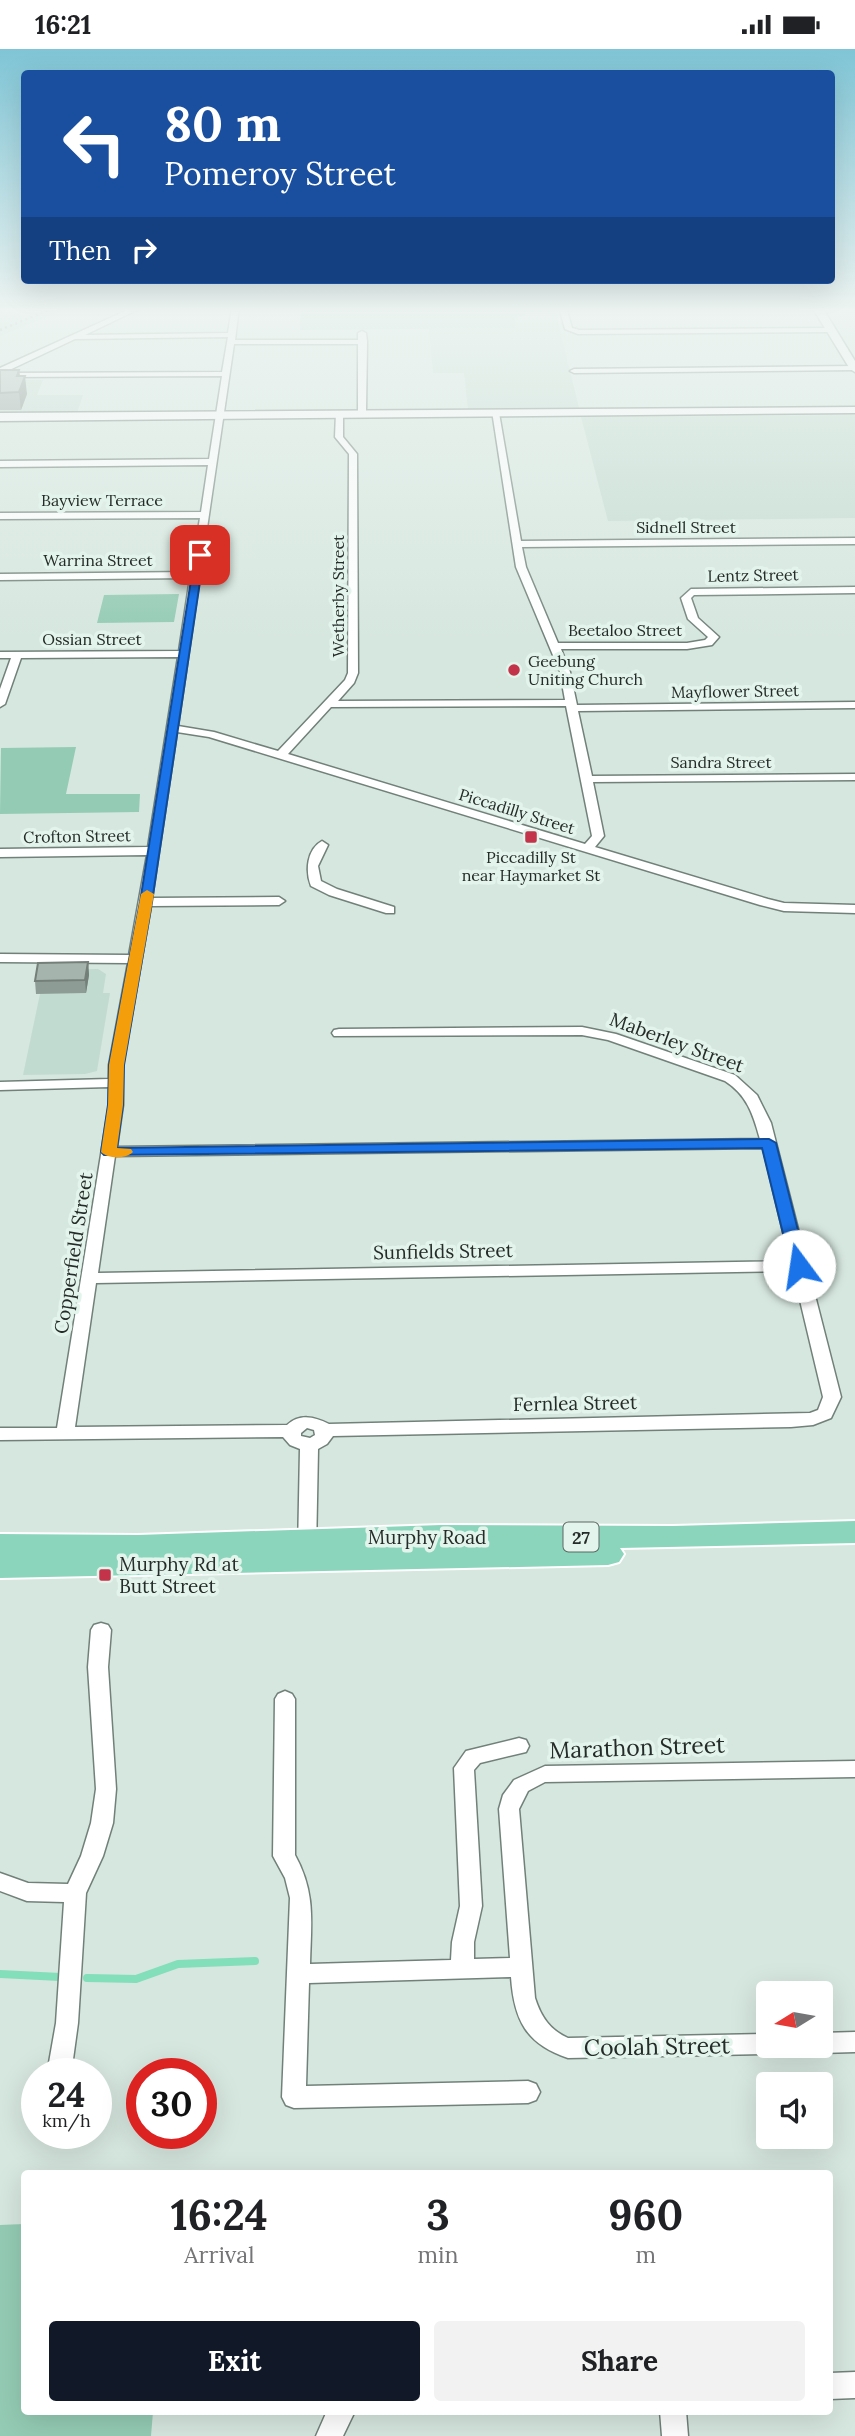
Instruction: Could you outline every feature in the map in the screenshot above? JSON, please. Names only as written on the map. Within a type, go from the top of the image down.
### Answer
[{"type":"main road","name":"Murphy Road","points":[[0,1567],[307,1549],[441,1536],[673,1537],[855,1532]]},
{"type":"main road","name":"Murphy Road","points":[[0,1545],[307,1549],[855,1549]]},
{"type":"street","name":"Copperfield Street","points":[[65,1433],[109,1152],[116,1083],[185,654],[219,418]]},
{"type":"street","name":"Wetherby Street","points":[[281,755],[353,673],[353,454],[339,437],[339,418]]},
{"type":"street","points":[[496,418],[524,576],[555,646],[573,706],[598,836],[587,849]]},
{"type":"street","points":[[0,464],[212,463]]},
{"type":"street","name":"Bayview Terrace","points":[[0,516],[205,515]]},
{"type":"street","name":"Sidnell Street","points":[[517,544],[855,541]]},
{"type":"street","name":"Warrina Street","points":[[0,577],[197,575]]},
{"type":"street","name":"Lentz Street","points":[[695,645],[708,643],[714,637],[691,616],[687,593],[855,590]]},
{"type":"street","name":"Beetaloo Street","points":[[555,646],[695,645]]},
{"type":"street","name":"Ossian Street","points":[[0,655],[185,654]]},
{"type":"street","points":[[0,703],[17,655]]},
{"type":"street","name":"Mayflower Street","points":[[328,704],[855,705]]},
{"type":"street","name":"Piccadilly Street","points":[[172,728],[210,734],[775,905],[855,909]]},
{"type":"street","name":"Sandra Street","points":[[587,779],[855,777]]},
{"type":"street","points":[[322,845],[312,866],[316,883],[333,892],[390,911]]},
{"type":"street","name":"Crofton Street","points":[[0,853],[154,851]]},
{"type":"street","points":[[146,902],[279,901]]},
{"type":"street","points":[[0,958],[135,959]]},
{"type":"street","name":"Maberley Street","points":[[339,1033],[569,1030],[596,1033],[739,1082],[753,1095],[769,1143],[832,1397],[825,1413]]},
{"type":"street","points":[[0,1086],[116,1083]]},
{"type":"street","points":[[109,1152],[769,1143]]},
{"type":"street","name":"Sunfields Street","points":[[88,1278],[799,1266]]},
{"type":"street","name":"Fernlea Street","points":[[324,1430],[791,1421],[813,1419],[825,1413]]},
{"type":"street","points":[[0,1434],[292,1431],[298,1425],[308,1422],[318,1424],[324,1430],[322,1440],[309,1445],[295,1441],[292,1431]]},
{"type":"street","points":[[307,1549],[309,1445]]},
{"type":"street","points":[[61,2058],[67,2022],[75,1893],[92,1856],[102,1823],[106,1789],[98,1667],[101,1630]]},
{"type":"street","points":[[285,1699],[284,1856],[296,1877],[302,1898],[293,2097],[528,2092]]},
{"type":"street","points":[[462,1968],[463,1942],[471,1906],[464,1768],[473,1757],[519,1746]]},
{"type":"street","name":"Marathon Street","points":[[547,2039],[533,2024],[527,2012],[522,1967],[509,1809],[512,1797],[524,1782],[545,1774],[560,1773],[855,1769]]},
{"type":"street","points":[[0,1882],[27,1892],[75,1893]]},
{"type":"street","points":[[297,1974],[522,1967]]},
{"type":"street","name":"Coolah Street","points":[[547,2039],[555,2044],[582,2048],[756,2044]]},
{"type":"street","points":[[833,2043],[855,2042]]},
{"type":"street","points":[[833,2386],[855,2385]]},
{"type":"street","points":[[673,2415],[675,2436]]},
{"type":"shaded area","points":[[581,418],[855,418],[855,518],[608,521]]},
{"type":"shaded area","points":[[98,969],[106,974],[103,993],[110,993],[97,1071],[85,1074],[23,1075],[45,970]]},
{"type":"green space","points":[[179,594],[174,622],[97,623],[104,595]]},
{"type":"green space","points":[[76,747],[66,794],[140,794],[139,812],[0,814],[1,748]]},
{"type":"green space","points":[[21,2224],[21,2415],[153,2415],[151,2436],[0,2436],[0,2225]]},
{"type":"building","points":[[88,962],[85,980],[35,981],[38,963]]},
{"type":"waterway","points":[[87,1978],[136,1979],[178,1964],[255,1961]]},
{"type":"waterway","points":[[0,1974],[60,1977]]},
{"type":"slow traffic","points":[[125,1152],[109,1152],[116,1105],[117,1065],[147,894]]},
{"type":"place","name":"Geebung Uniting Church","points":[[514,670]]},
{"type":"place","name":"Piccadilly St near Haymarket St","points":[[531,837]]},
{"type":"place","name":"Murphy Rd at Butt Street","points":[[105,1575]]},
{"type":"route","points":[[200,555],[146,902],[117,1065],[116,1105],[109,1152],[769,1143],[799,1266]]}]
